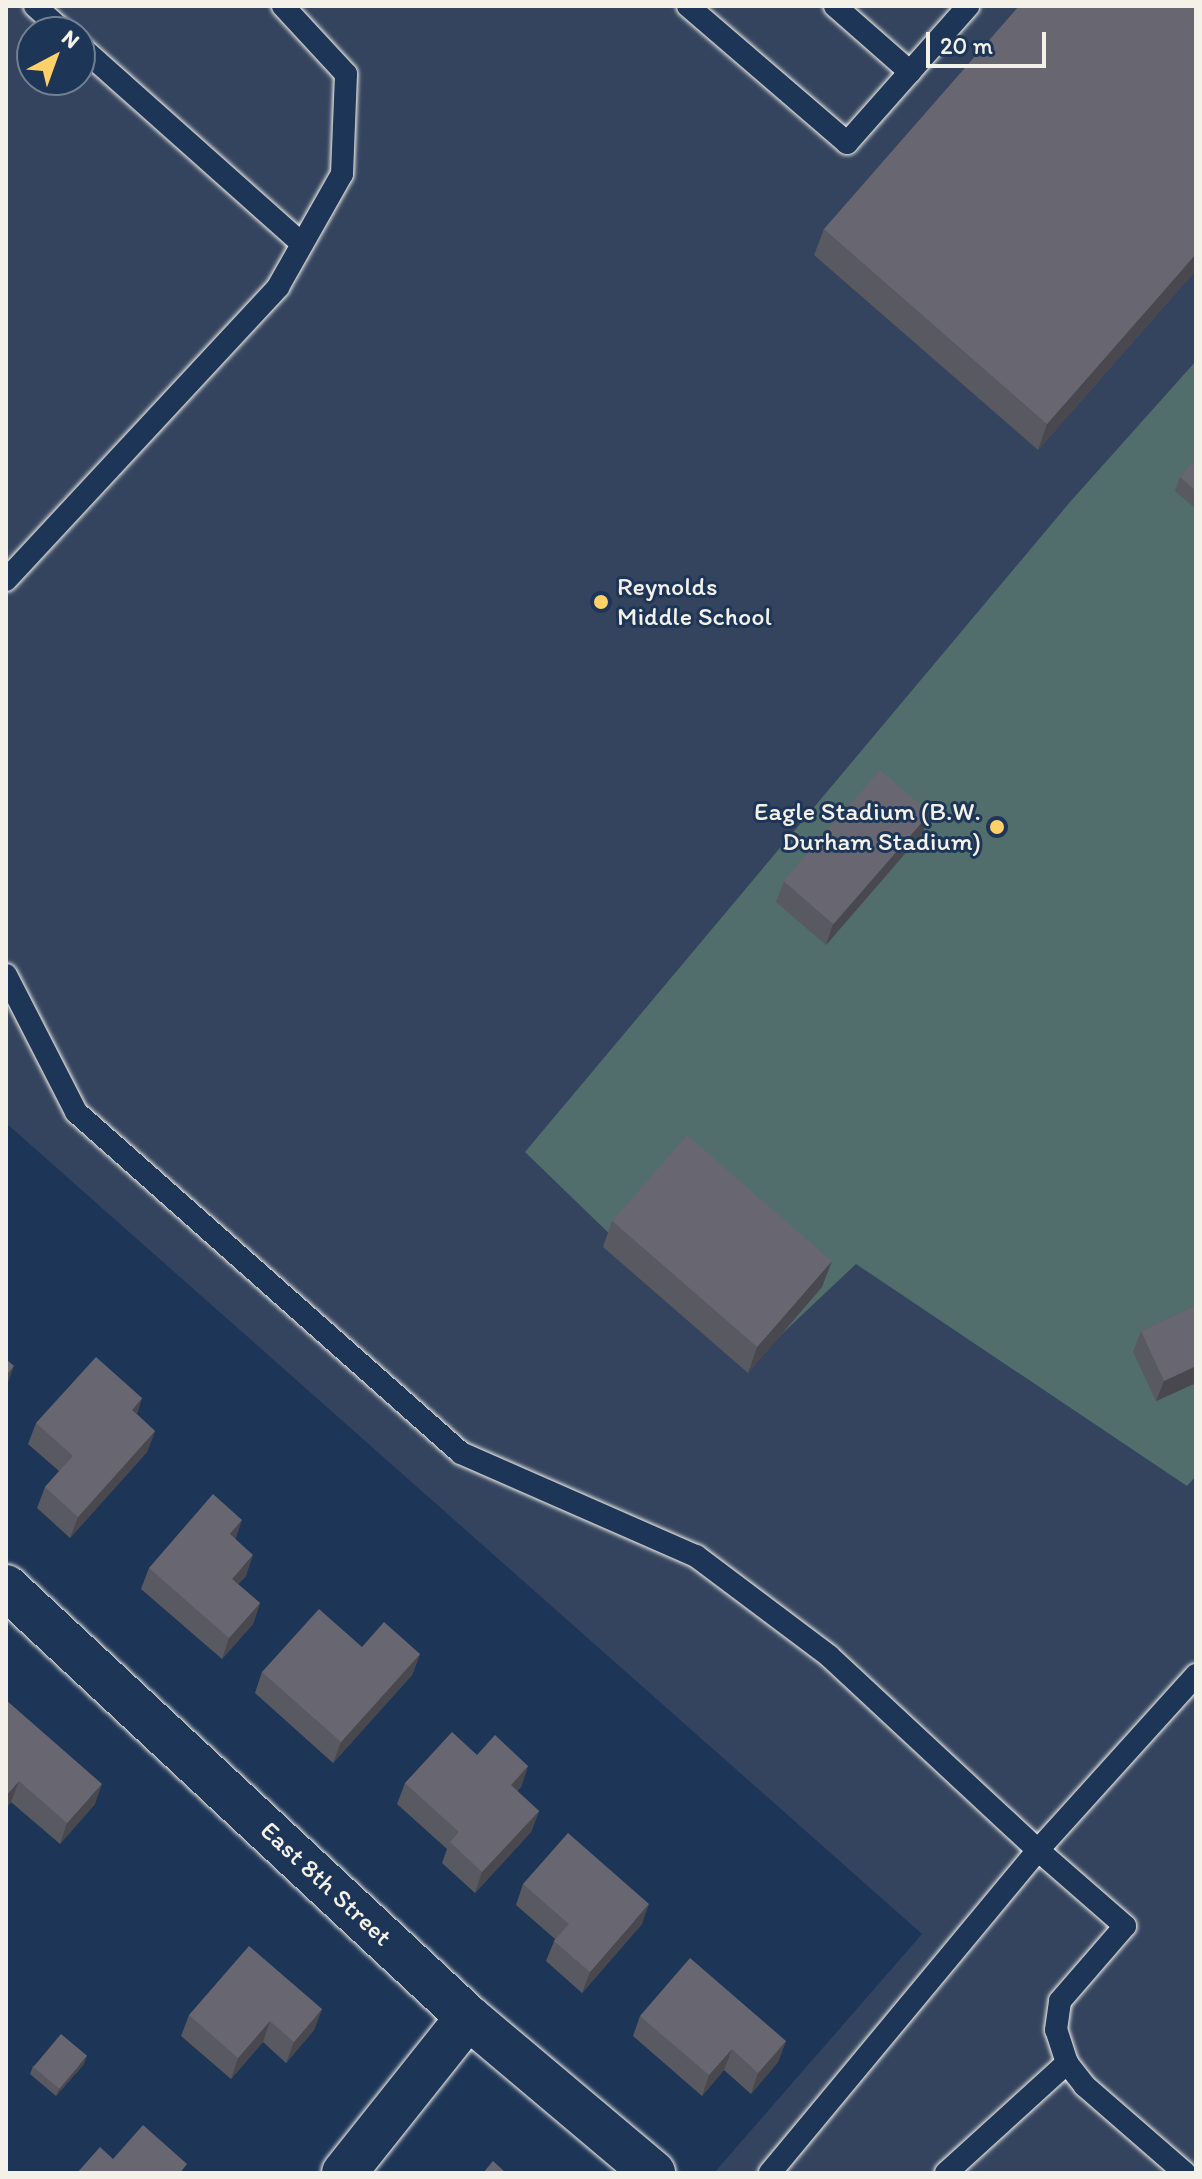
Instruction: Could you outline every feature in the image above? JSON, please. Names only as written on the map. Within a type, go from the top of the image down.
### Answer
[{"type":"street","name":"East 8th Street","points":[[6,1587],[468,2017],[653,2173]]},
{"type":"street","points":[[344,2173],[468,2017]]},
{"type":"lane","points":[[6,580],[278,287],[342,174],[346,74],[283,6]]},
{"type":"lane","points":[[688,6],[847,143],[968,6]]},
{"type":"lane","points":[[835,6],[910,72]]},
{"type":"lane","points":[[96,60],[302,244]]},
{"type":"lane","points":[[6,975],[76,1112],[461,1453],[696,1556],[829,1656],[1038,1850],[1125,1926],[1060,2001],[1056,2030],[1067,2063],[1085,2086],[1185,2173]]},
{"type":"lane","points":[[770,2173],[1038,1850],[1196,1675]]},
{"type":"lane","points":[[946,2173],[1067,2063]]},
{"type":"shaded area","name":"Reynolds Middle School","points":[[6,6],[1196,6],[1196,2173],[714,2173],[922,1934],[6,1123]]},
{"type":"green space","name":"Eagle Stadium (B.W. Durham Stadium)","points":[[1196,361],[1196,1476],[1187,1486],[856,1264],[747,1367],[525,1152],[1070,502]]},
{"type":"building","points":[[1019,6],[1196,6],[1196,254],[1047,424],[824,229]]},
{"type":"building","points":[[1196,458],[1196,491],[1180,477]]},
{"type":"building","points":[[880,770],[930,813],[833,924],[784,881]]},
{"type":"building","points":[[687,1135],[832,1261],[757,1347],[612,1221]]},
{"type":"building","points":[[1196,1305],[1196,1366],[1164,1381],[1141,1331]]},
{"type":"building","points":[[96,1357],[142,1398],[132,1410],[155,1431],[78,1517],[45,1487],[73,1456],[36,1423]]},
{"type":"building","points":[[6,1359],[14,1366],[6,1376]]},
{"type":"building","points":[[213,1494],[242,1520],[230,1534],[253,1555],[232,1579],[260,1603],[229,1638],[149,1568]]},
{"type":"building","points":[[319,1609],[362,1647],[384,1622],[420,1654],[341,1742],[262,1672]]},
{"type":"building","points":[[6,1700],[102,1784],[67,1823],[19,1781],[6,1796]]},
{"type":"building","points":[[452,1732],[477,1755],[495,1735],[528,1766],[511,1785],[539,1811],[482,1872],[450,1842],[459,1832],[405,1783]]},
{"type":"building","points":[[568,1833],[649,1904],[590,1972],[554,1941],[569,1924],[523,1884]]},
{"type":"building","points":[[249,1946],[322,2009],[294,2042],[270,2021],[238,2058],[189,2015]]},
{"type":"building","points":[[690,1958],[786,2041],[758,2073],[732,2049],[709,2075],[640,2016]]},
{"type":"building","points":[[61,2034],[87,2056],[59,2089],[33,2067]]},
{"type":"building","points":[[143,2125],[187,2164],[180,2173],[77,2173],[100,2147],[113,2159]]},
{"type":"building","points":[[493,2161],[506,2173],[483,2173]]},
{"type":"place","name":"Reynolds Middle School","points":[[601,602]]},
{"type":"place","name":"Eagle Stadium (B.W. Durham Stadium)","points":[[997,827]]}]
